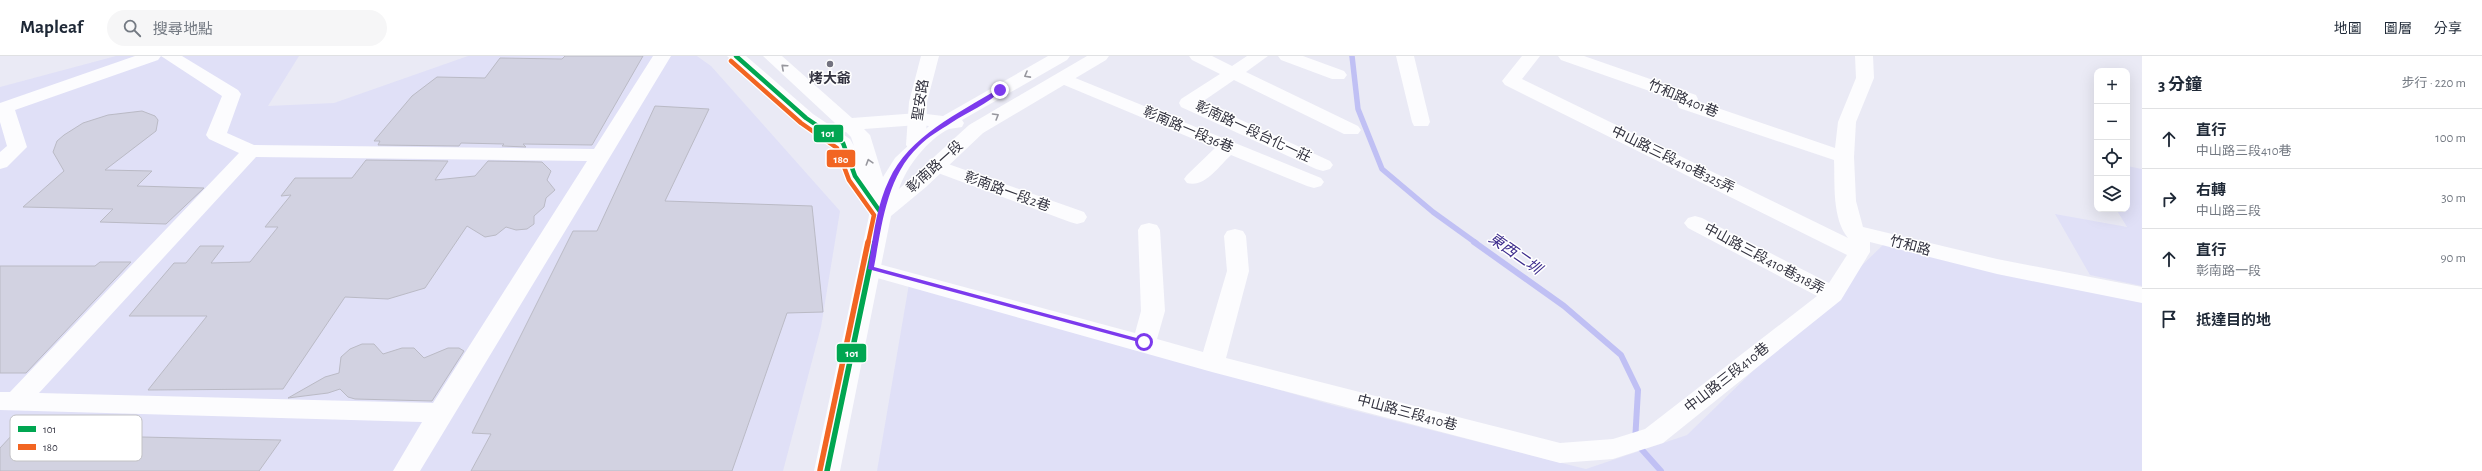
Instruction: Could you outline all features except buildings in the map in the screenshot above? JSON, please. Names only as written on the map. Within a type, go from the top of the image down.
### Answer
[{"type":"main road","points":[[0,163],[17,147],[5,107],[152,56]]},
{"type":"main road","points":[[170,56],[232,94],[216,135],[251,151],[602,155]]},
{"type":"main road","points":[[406,471],[440,413],[602,155],[662,56]]},
{"type":"main road","points":[[736,56],[806,118],[845,134],[976,129]]},
{"type":"main road","points":[[772,56],[845,134],[855,176],[881,213],[871,269],[827,471]]},
{"type":"main road","name":"聖安路","points":[[921,132],[918,102],[930,56]]},
{"type":"main road","name":"彰南路一段","points":[[881,213],[892,180],[921,132],[949,121],[1061,56]]},
{"type":"main road","name":"彰南路一段","points":[[881,213],[919,183],[976,129],[1100,56]]},
{"type":"main road","points":[[1198,56],[1351,130]]},
{"type":"main road","name":"彰南路一段台化一莊","points":[[1259,56],[1188,103],[1323,165]]},
{"type":"main road","points":[[1287,56],[1338,75]]},
{"type":"main road","points":[[1405,56],[1421,122]]},
{"type":"main road","name":"竹和路401巷","points":[[1567,56],[1689,99],[1686,104],[1844,157]]},
{"type":"main road","points":[[1857,241],[1846,201],[1844,157],[1847,122],[1865,78],[1864,56]]},
{"type":"main road","name":"中山路三段410巷325弄","points":[[1528,57],[1512,81],[1857,241]]},
{"type":"main road","name":"彰南路一段36巷","points":[[1063,78],[1314,182]]},
{"type":"main road","points":[[949,121],[976,129]]},
{"type":"main road","points":[[1194,179],[1228,147]]},
{"type":"main road","points":[[9,401],[251,151]]},
{"type":"main road","name":"彰南路一段2巷","points":[[936,166],[1077,217]]},
{"type":"main road","name":"中山路三段410巷318弄","points":[[1695,223],[1833,295]]},
{"type":"main road","points":[[1144,342],[1152,311],[1149,230]]},
{"type":"main road","points":[[1212,363],[1238,271],[1235,236]]},
{"type":"main road","name":"中山路三段410巷","points":[[871,269],[1144,342],[1212,363],[1560,453],[1613,450],[1654,436],[1833,295],[1857,241]]},
{"type":"main road","name":"竹和路","points":[[1857,241],[1908,247],[2000,268],[2142,295]]},
{"type":"main road","points":[[9,401],[440,413]]},
{"type":"shaded area","points":[[116,56],[299,56],[268,106],[334,103],[468,56],[697,56],[711,66],[840,211],[821,327],[783,471],[0,471],[0,87]]},
{"type":"shaded area","points":[[2130,167],[2142,169],[2142,286],[2090,275],[2055,214],[2127,227],[2118,212],[2130,212]]},
{"type":"shaded area","points":[[1885,243],[2142,295],[2142,471],[877,471],[909,284],[1336,406],[1586,469],[1687,435]]},
{"type":"waterway","name":"東西二圳","points":[[1352,56],[1358,109],[1382,169],[1433,212],[1476,243]]},
{"type":"waterway","name":"東西二圳","points":[[1474,242],[1564,306],[1621,355],[1638,390],[1635,442],[1661,471]]},
{"type":"transit line","name":"101","points":[[736,56],[806,118],[843,143],[855,176],[881,213],[827,471]]},
{"type":"transit line","name":"180","points":[[731,61],[801,123],[837,148],[849,180],[874,215],[820,470]]},
{"type":"place","name":"烤大爺","points":[[830,64]]},
{"type":"route","points":[[1000,90],[949,121],[916,145],[902,163],[892,180],[881,213],[871,269],[1144,342]]}]
